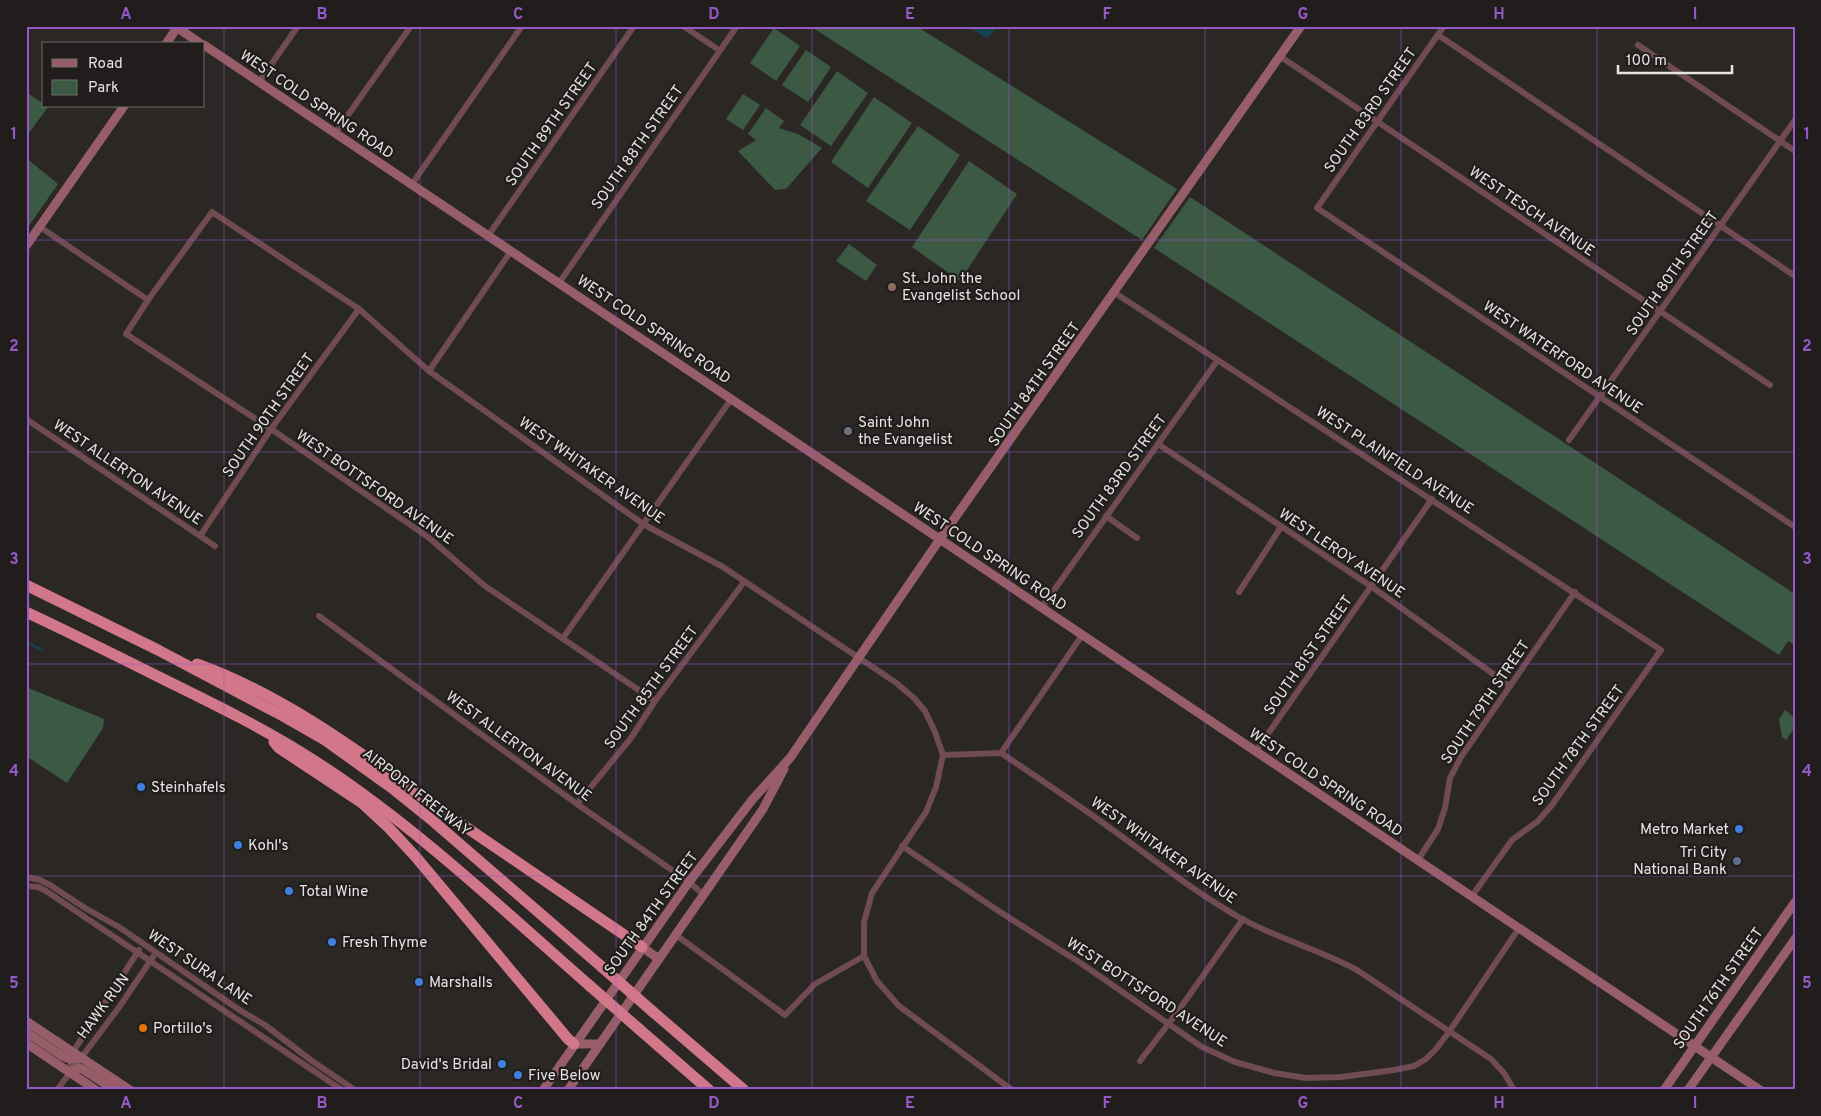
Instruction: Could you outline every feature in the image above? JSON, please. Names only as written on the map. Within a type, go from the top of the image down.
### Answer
[{"type":"highway","name":"AIRPORT FREEWAY","points":[[26,585],[158,650],[283,716],[325,740],[362,766],[433,821],[744,1090]]},
{"type":"highway","points":[[26,612],[224,708],[268,732],[344,780],[410,830],[709,1090]]},
{"type":"highway","points":[[158,650],[215,671],[320,726],[368,757],[501,852],[642,946]]},
{"type":"highway","points":[[268,732],[279,748],[362,803],[389,828],[416,856],[574,1044]]},
{"type":"street","points":[[259,82],[298,26]]},
{"type":"street","points":[[336,132],[410,26]]},
{"type":"street","points":[[412,184],[522,26]]},
{"type":"street","name":"SOUTH 89TH STREET","points":[[488,236],[634,26]]},
{"type":"street","points":[[683,26],[719,50]]},
{"type":"street","name":"SOUTH 88TH STREET","points":[[559,282],[737,26]]},
{"type":"street","name":"SOUTH 84TH STREET","points":[[568,1090],[763,809],[790,758],[940,539],[1115,293],[1301,26]]},
{"type":"street","name":"SOUTH 83RD STREET","points":[[1317,208],[1444,26]]},
{"type":"street","points":[[167,42],[177,27]]},
{"type":"street","name":"WEST COLD SPRING ROAD","points":[[177,27],[200,42]]},
{"type":"street","points":[[1438,35],[1795,276]]},
{"type":"street","name":"WEST COLD SPRING ROAD","points":[[205,45],[1760,1090]]},
{"type":"street","points":[[1638,45],[1795,150]]},
{"type":"street","name":"WEST TESCH AVENUE","points":[[1281,56],[1770,385]]},
{"type":"street","points":[[26,246],[123,108]]},
{"type":"street","name":"SOUTH 80TH STREET","points":[[1569,440],[1795,120]]},
{"type":"street","name":"WEST WATERFORD AVENUE","points":[[1317,208],[1795,527]]},
{"type":"street","name":"WEST WHITAKER AVENUE","points":[[148,300],[212,212],[359,309],[429,371],[642,524],[723,567],[895,682],[914,698],[925,711],[935,732],[942,755]]},
{"type":"street","points":[[40,227],[148,300]]},
{"type":"street","points":[[429,371],[511,251]]},
{"type":"street","name":"WEST PLAINFIELD AVENUE","points":[[1115,293],[1661,650]]},
{"type":"street","name":"WEST BOTTSFORD AVENUE","points":[[148,300],[126,334],[271,429],[428,537],[485,586],[655,700]]},
{"type":"street","name":"SOUTH 90TH STREET","points":[[200,536],[271,429],[359,309]]},
{"type":"street","name":"SOUTH 83RD STREET","points":[[1042,607],[1218,361]]},
{"type":"street","points":[[563,638],[732,398]]},
{"type":"street","name":"WEST ALLERTON AVENUE","points":[[26,419],[216,546]]},
{"type":"street","name":"WEST LEROY AVENUE","points":[[1158,444],[1372,587],[1510,686]]},
{"type":"street","name":"SOUTH 81ST STREET","points":[[1256,751],[1432,499]]},
{"type":"street","points":[[1106,516],[1137,538]]},
{"type":"street","points":[[1239,592],[1281,526]]},
{"type":"street","name":"SOUTH 85TH STREET","points":[[576,804],[631,738],[655,700],[744,582]]},
{"type":"street","name":"SOUTH 79TH STREET","points":[[1418,860],[1438,829],[1445,808],[1450,778],[1460,757],[1575,592]]},
{"type":"street","name":"WEST ALLERTON AVENUE","points":[[319,616],[576,804],[689,882],[704,895]]},
{"type":"street","points":[[1012,1090],[899,1006],[877,981],[864,956],[864,922],[872,893],[932,800],[942,755],[1001,753],[1082,634]]},
{"type":"street","name":"SOUTH 78TH STREET","points":[[1472,896],[1512,840],[1538,820],[1552,805],[1661,650]]},
{"type":"street","name":"WEST WHITAKER AVENUE","points":[[1001,753],[1086,811],[1188,885],[1243,919],[1341,961],[1357,970],[1491,1059],[1504,1072],[1514,1090]]},
{"type":"street","name":"SOUTH 84TH STREET","points":[[543,1090],[642,946],[689,882],[752,800],[790,758]]},
{"type":"street","name":"WEST BOTTSFORD AVENUE","points":[[902,846],[1082,964],[1202,1047],[1235,1062],[1274,1073],[1306,1078],[1341,1077],[1414,1066],[1426,1060],[1449,1032]]},
{"type":"street","name":"WEST SURA LANE","points":[[26,877],[40,880],[50,885],[119,927],[271,1029],[312,1061],[355,1090]]},
{"type":"street","name":"WEST SURA LANE","points":[[26,886],[38,887],[46,891],[342,1090]]},
{"type":"street","name":"SOUTH 76TH STREET","points":[[1664,1090],[1795,902]]},
{"type":"street","points":[[1140,1061],[1243,919]]},
{"type":"street","points":[[1449,1032],[1519,928]]},
{"type":"street","points":[[676,935],[785,1015],[815,984],[864,956]]},
{"type":"street","points":[[1688,1090],[1795,938]]},
{"type":"street","name":"HAWK RUN","points":[[71,1055],[143,944]]},
{"type":"street","points":[[642,946],[659,959]]},
{"type":"street","name":"HAWK RUN","points":[[57,1090],[69,1072],[82,1058],[156,953]]},
{"type":"street","points":[[26,1021],[71,1055],[82,1058],[130,1090]]},
{"type":"street","points":[[26,1032],[64,1057],[71,1055]]},
{"type":"street","points":[[26,1043],[96,1090]]},
{"type":"street","points":[[574,1044],[600,1044]]},
{"type":"street","points":[[69,1072],[71,1055]]},
{"type":"street","points":[[69,1072],[82,1068],[115,1090]]},
{"type":"green space","points":[[810,26],[916,26],[1177,189],[1142,240]]},
{"type":"green space","points":[[774,28],[800,46],[776,81],[750,63]]},
{"type":"green space","points":[[806,50],[831,67],[808,102],[782,85]]},
{"type":"green space","points":[[837,71],[868,93],[831,146],[800,125]]},
{"type":"green space","points":[[26,92],[42,103],[42,108],[47,108],[26,137]]},
{"type":"green space","points":[[743,94],[760,105],[743,130],[726,119]]},
{"type":"green space","points":[[874,97],[912,123],[868,188],[831,162]]},
{"type":"green space","points":[[766,108],[784,121],[779,128],[798,134],[822,148],[786,189],[775,190],[738,151],[756,140],[748,134]]},
{"type":"green space","points":[[918,126],[960,155],[910,230],[866,201]]},
{"type":"green space","points":[[26,158],[58,184],[26,230]]},
{"type":"green space","points":[[969,161],[1017,194],[960,281],[912,247]]},
{"type":"green space","points":[[1190,197],[1795,594],[1795,645],[1788,641],[1779,655],[1154,248]]},
{"type":"green space","points":[[849,244],[877,265],[866,281],[836,261]]},
{"type":"green space","points":[[26,687],[104,719],[103,728],[67,783],[26,756]]},
{"type":"green space","points":[[1785,710],[1795,718],[1795,727],[1786,740],[1782,737],[1779,719]]},
{"type":"water","points":[[968,26],[999,26],[988,37],[984,37]]},
{"type":"waterway","points":[[26,642],[42,650]]},
{"type":"place","name":"St. John the Evangelist School","points":[[892,287]]},
{"type":"place","name":"Saint John the Evangelist","points":[[848,431]]},
{"type":"place","name":"Steinhafels","points":[[141,787]]},
{"type":"place","name":"Metro Market","points":[[1739,829]]},
{"type":"place","name":"Kohl's","points":[[238,845]]},
{"type":"place","name":"Tri City National Bank","points":[[1737,861]]},
{"type":"place","name":"Total Wine","points":[[289,891]]},
{"type":"place","name":"Fresh Thyme","points":[[332,942]]},
{"type":"place","name":"Marshalls","points":[[419,982]]},
{"type":"place","name":"Portillo's","points":[[143,1028]]},
{"type":"place","name":"David's Bridal","points":[[502,1064]]},
{"type":"place","name":"Five Below","points":[[518,1075]]}]
